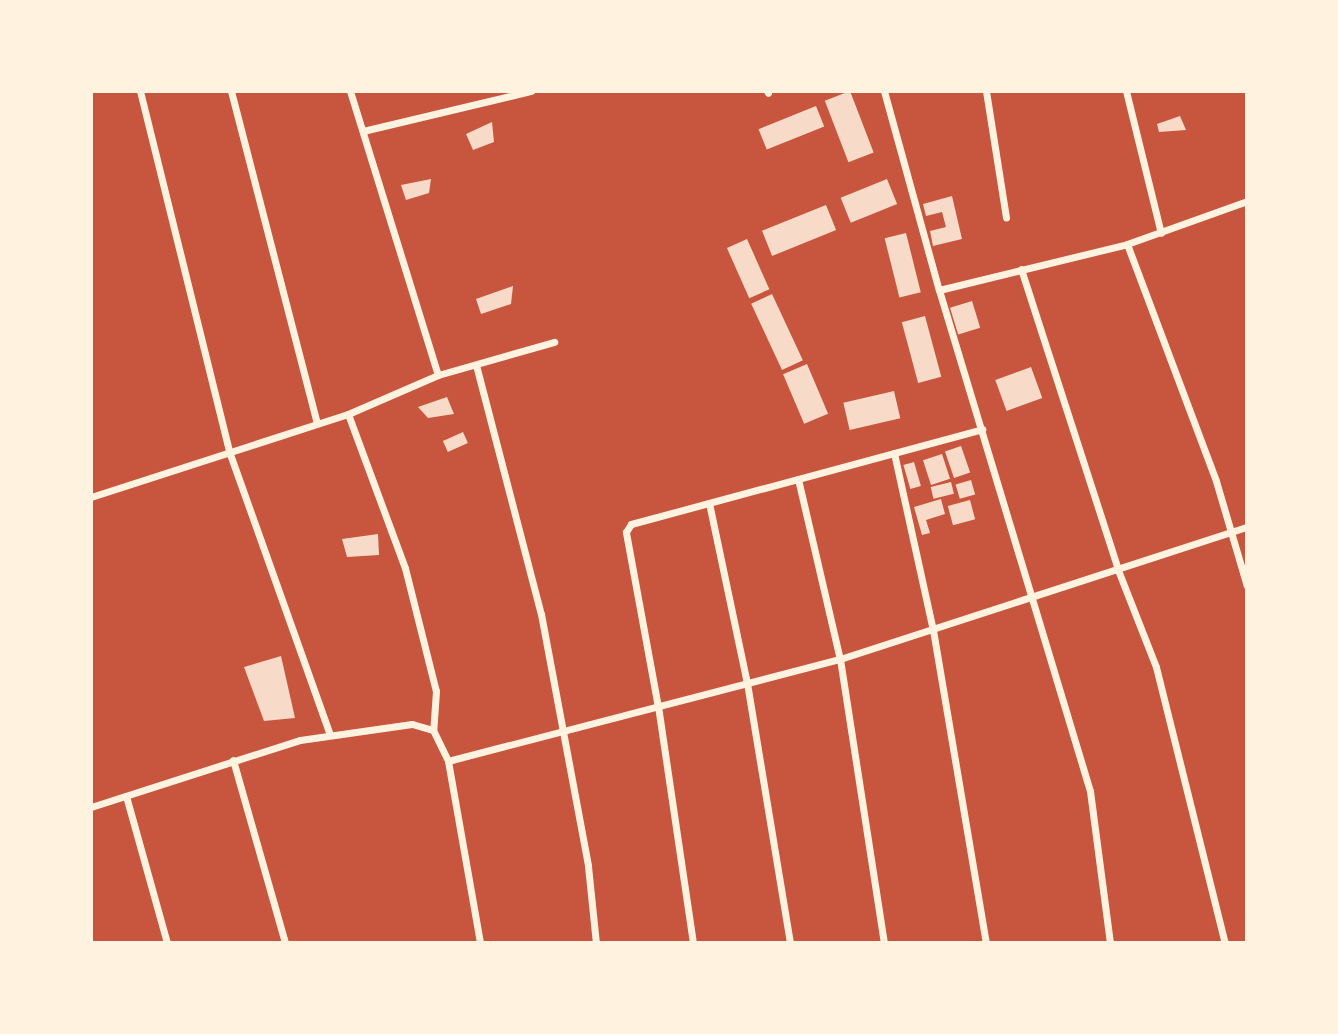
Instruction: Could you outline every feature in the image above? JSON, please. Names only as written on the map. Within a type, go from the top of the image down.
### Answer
[{"type":"street","points":[[141,91],[230,454],[330,735]]},
{"type":"street","points":[[231,91],[317,423]]},
{"type":"street","points":[[350,91],[438,375]]},
{"type":"street","points":[[363,131],[531,91]]},
{"type":"street","points":[[884,91],[939,290],[1035,598],[1090,791],[1110,943]]},
{"type":"street","points":[[986,91],[1006,217]]},
{"type":"street","points":[[1126,91],[1161,233]]},
{"type":"street","points":[[939,290],[1127,244],[1247,201]]},
{"type":"street","points":[[1127,244],[1231,531],[1247,586]]},
{"type":"street","points":[[1021,269],[1118,570],[1171,720],[1225,943]]},
{"type":"street","points":[[91,497],[348,414],[438,375],[554,342]]},
{"type":"street","points":[[476,365],[541,614],[588,866],[596,943]]},
{"type":"street","points":[[348,414],[405,568],[436,691],[433,730],[448,761],[480,943]]},
{"type":"street","points":[[693,943],[658,707],[626,532],[631,524],[982,429]]},
{"type":"street","points":[[894,453],[933,630],[986,943]]},
{"type":"street","points":[[798,479],[840,659],[884,943]]},
{"type":"street","points":[[709,503],[747,683],[790,943]]},
{"type":"street","points":[[448,761],[840,659],[1035,598],[1247,527]]},
{"type":"street","points":[[91,807],[233,760],[330,735],[412,724],[433,730]]},
{"type":"street","points":[[233,760],[285,943]]},
{"type":"street","points":[[126,796],[167,943]]},
{"type":"building","points":[[850,91],[874,153],[848,162],[825,101]]},
{"type":"building","points":[[816,106],[824,126],[767,150],[759,129]]},
{"type":"building","points":[[1180,116],[1186,130],[1159,132],[1157,124]]},
{"type":"building","points":[[492,122],[494,142],[473,150],[466,134]]},
{"type":"building","points":[[431,179],[429,193],[406,200],[401,185]]},
{"type":"building","points":[[887,179],[897,204],[851,223],[841,198]]},
{"type":"building","points":[[952,196],[962,239],[933,246],[930,231],[946,227],[942,212],[926,216],[923,204]]},
{"type":"building","points":[[826,205],[836,230],[772,256],[762,231]]},
{"type":"building","points":[[906,233],[921,292],[899,298],[885,238]]},
{"type":"building","points":[[747,239],[769,289],[749,298],[727,248]]},
{"type":"building","points":[[513,286],[511,304],[481,314],[476,299]]},
{"type":"building","points":[[772,294],[803,360],[782,370],[751,304]]},
{"type":"building","points":[[972,301],[980,328],[958,335],[950,308]]},
{"type":"building","points":[[925,316],[941,377],[918,383],[902,322]]},
{"type":"building","points":[[807,364],[828,414],[804,424],[783,374]]},
{"type":"building","points":[[1031,367],[1042,398],[1007,411],[995,380]]},
{"type":"building","points":[[894,391],[900,418],[850,430],[843,403]]},
{"type":"building","points":[[447,397],[454,414],[428,418],[418,407]]},
{"type":"building","points":[[463,432],[468,443],[448,452],[443,441]]},
{"type":"building","points":[[961,446],[970,472],[954,478],[945,452]]},
{"type":"building","points":[[942,454],[950,479],[931,485],[923,460]]},
{"type":"building","points":[[914,462],[921,486],[910,489],[903,465]]},
{"type":"building","points":[[971,480],[975,494],[960,499],[956,484]]},
{"type":"building","points":[[951,482],[954,494],[934,499],[931,487]]},
{"type":"building","points":[[941,499],[945,514],[926,520],[930,533],[922,535],[914,507]]},
{"type":"building","points":[[970,500],[975,519],[953,525],[948,506]]},
{"type":"building","points":[[378,534],[379,555],[347,557],[342,539]]},
{"type":"building","points":[[281,656],[295,718],[264,721],[244,667]]}]
